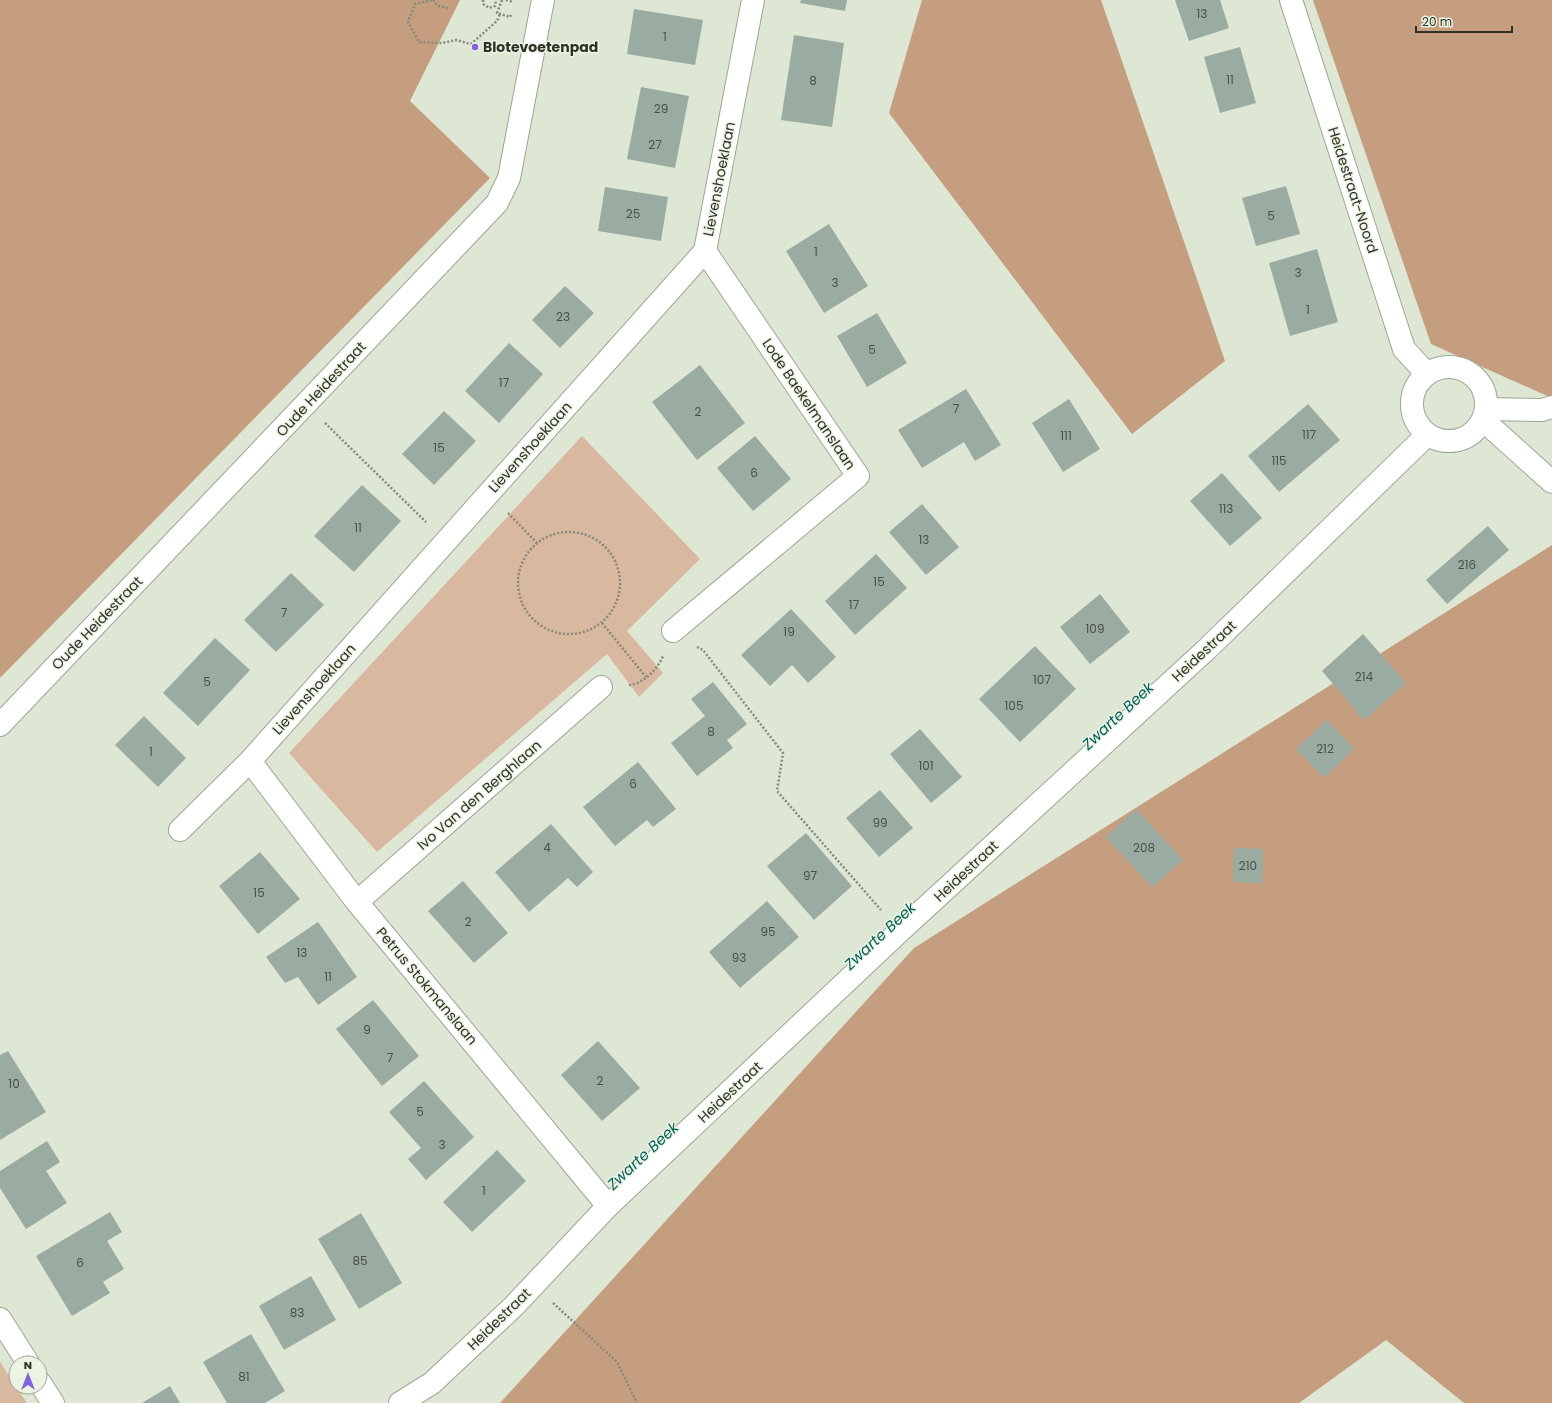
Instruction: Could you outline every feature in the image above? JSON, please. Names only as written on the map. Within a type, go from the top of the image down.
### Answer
[{"type":"street","name":"Oude Heidestraat","points":[[0,725],[497,203],[509,178],[543,0]]},
{"type":"street","name":"Lievenshoeklaan","points":[[180,830],[250,762],[705,251],[753,0]]},
{"type":"street","name":"Heidestraat-Noord","points":[[1291,0],[1404,348],[1426,373]]},
{"type":"street","name":"Lode Baekelmanslaan","points":[[673,631],[858,476],[705,251]]},
{"type":"street","points":[[1447,366],[1468,371],[1483,387],[1485,414],[1469,436],[1448,442],[1427,435],[1415,421],[1410,404],[1414,387],[1426,373],[1447,366]]},
{"type":"street","points":[[1485,414],[1542,410],[1552,407]]},
{"type":"street","points":[[1485,414],[1552,482]]},
{"type":"street","name":"Heidestraat","points":[[400,1403],[432,1383],[514,1306],[608,1206],[900,932],[1207,649],[1427,435]]},
{"type":"street","name":"Ivo Van den Berghlaan","points":[[358,902],[601,688]]},
{"type":"street","name":"Petrus Stokmanslaan","points":[[250,762],[358,902],[608,1206]]},
{"type":"street","points":[[0,1319],[23,1355]]},
{"type":"path","points":[[448,8],[438,6],[433,0],[415,4],[408,22],[419,42],[442,43],[456,40],[471,44],[497,21],[500,14]]},
{"type":"path","points":[[483,0],[486,7],[491,8],[496,4]]},
{"type":"path","points":[[502,0],[497,13],[510,17],[513,11]]},
{"type":"path","points":[[496,4],[500,5]]},
{"type":"path","points":[[307,404],[446,541]]},
{"type":"path","points":[[488,493],[537,543]]},
{"type":"path","points":[[561,531],[588,535],[610,550],[620,575],[618,601],[602,623],[577,634],[550,631],[529,615],[518,590],[521,564],[537,543],[561,531]]},
{"type":"path","points":[[602,623],[646,677]]},
{"type":"path","points":[[601,688],[637,685],[660,665],[673,631],[702,650],[782,753],[777,792],[900,932]]},
{"type":"path","points":[[534,1285],[616,1362],[637,1403]]},
{"type":"shaded area","points":[[0,0],[460,0],[410,101],[490,178],[0,678]]},
{"type":"shaded area","points":[[922,0],[1101,0],[1225,361],[1132,434],[889,113]]},
{"type":"shaded area","points":[[1313,0],[1552,0],[1552,398],[1431,344]]},
{"type":"shaded area","points":[[582,436],[700,559],[627,631],[663,673],[639,697],[607,654],[377,852],[289,753]]},
{"type":"shaded area","points":[[1552,545],[1552,1403],[1464,1403],[1386,1340],[1299,1403],[500,1403],[914,948]]},
{"type":"shaded area","points":[[0,1362],[8,1374],[8,1395],[22,1395],[27,1403],[0,1403]]},
{"type":"building","points":[[801,0],[847,0],[845,11],[800,3]]},
{"type":"building","points":[[1175,0],[1220,0],[1229,28],[1189,41]]},
{"type":"building","points":[[634,9],[703,20],[695,65],[627,54]]},
{"type":"building","points":[[794,35],[844,43],[832,127],[781,120]]},
{"type":"building","points":[[1240,47],[1256,103],[1220,113],[1204,57]]},
{"type":"building","points":[[641,87],[689,96],[675,168],[627,159]]},
{"type":"building","points":[[1286,186],[1300,234],[1256,246],[1242,198]]},
{"type":"building","points":[[605,187],[668,197],[661,241],[598,231]]},
{"type":"building","points":[[829,224],[868,286],[824,313],[786,251]]},
{"type":"building","points":[[1317,249],[1338,322],[1290,336],[1269,263]]},
{"type":"building","points":[[565,286],[594,313],[560,348],[532,320]]},
{"type":"building","points":[[877,313],[907,363],[867,387],[837,336]]},
{"type":"building","points":[[509,343],[543,374],[499,423],[465,391]]},
{"type":"building","points":[[700,365],[745,423],[697,460],[652,402]]},
{"type":"building","points":[[966,389],[1001,445],[975,461],[964,442],[922,468],[898,430]]},
{"type":"building","points":[[1069,399],[1100,449],[1063,472],[1032,423]]},
{"type":"building","points":[[1308,404],[1340,440],[1279,492],[1248,456]]},
{"type":"building","points":[[444,411],[476,441],[434,485],[402,454]]},
{"type":"building","points":[[755,436],[791,479],[753,511],[717,468]]},
{"type":"building","points":[[1222,473],[1262,518],[1230,546],[1190,501]]},
{"type":"building","points":[[362,485],[401,521],[354,572],[314,536]]},
{"type":"building","points":[[922,504],[959,547],[926,575],[889,532]]},
{"type":"building","points":[[1488,526],[1509,550],[1447,604],[1426,580]]},
{"type":"building","points":[[876,554],[907,588],[855,635],[825,601]]},
{"type":"building","points":[[291,573],[324,605],[276,652],[244,620]]},
{"type":"building","points":[[1100,594],[1130,632],[1090,664],[1060,627]]},
{"type":"building","points":[[791,609],[836,657],[808,683],[792,665],[770,686],[741,655]]},
{"type":"building","points":[[1363,634],[1406,683],[1364,720],[1322,671]]},
{"type":"building","points":[[215,638],[250,670],[198,726],[163,693]]},
{"type":"building","points":[[1035,646],[1076,689],[1020,742],[979,699]]},
{"type":"building","points":[[713,682],[747,724],[727,740],[733,748],[697,776],[671,743],[705,716],[691,699]]},
{"type":"building","points":[[144,716],[186,758],[158,787],[115,745]]},
{"type":"building","points":[[1327,720],[1354,749],[1324,778],[1296,749]]},
{"type":"building","points":[[920,729],[962,777],[931,803],[890,754]]},
{"type":"building","points":[[638,762],[676,809],[653,827],[647,820],[615,846],[583,807]]},
{"type":"building","points":[[880,790],[913,828],[879,857],[846,818]]},
{"type":"building","points":[[1136,809],[1183,860],[1152,887],[1106,837]]},
{"type":"building","points":[[551,824],[593,872],[577,887],[568,878],[529,912],[495,872]]},
{"type":"building","points":[[806,833],[852,886],[814,920],[767,866]]},
{"type":"building","points":[[1234,848],[1263,849],[1262,883],[1233,882]]},
{"type":"building","points":[[260,852],[300,899],[258,934],[219,886]]},
{"type":"building","points":[[463,881],[508,933],[474,963],[428,911]]},
{"type":"building","points":[[767,901],[799,937],[740,988],[709,952]]},
{"type":"building","points":[[318,922],[357,977],[318,1005],[298,977],[285,983],[266,957]]},
{"type":"building","points":[[373,1000],[419,1056],[382,1086],[336,1029]]},
{"type":"building","points":[[598,1041],[640,1088],[602,1121],[561,1075]]},
{"type":"building","points":[[8,1051],[46,1112],[0,1140],[0,1055]]},
{"type":"building","points":[[424,1081],[474,1137],[426,1180],[408,1159],[421,1148],[389,1112]]},
{"type":"building","points":[[47,1141],[60,1162],[46,1171],[67,1203],[26,1229],[0,1188],[0,1171]]},
{"type":"building","points":[[497,1150],[526,1181],[472,1232],[443,1202]]},
{"type":"building","points":[[110,1212],[122,1232],[107,1241],[124,1269],[103,1282],[110,1293],[72,1316],[36,1256]]},
{"type":"building","points":[[361,1213],[402,1283],[359,1309],[318,1239]]},
{"type":"building","points":[[311,1276],[336,1320],[284,1350],[259,1306]]},
{"type":"building","points":[[251,1334],[285,1391],[265,1403],[227,1403],[203,1362]]},
{"type":"building","points":[[170,1386],[180,1403],[142,1403]]},
{"type":"place","name":"Blotevoetenpad","points":[[475,47]]},
{"type":"water label","name":"Zwarte Beek","points":[[1118,716]]},
{"type":"water label","name":"Zwarte Beek","points":[[880,936]]},
{"type":"water label","name":"Zwarte Beek","points":[[643,1156]]}]
